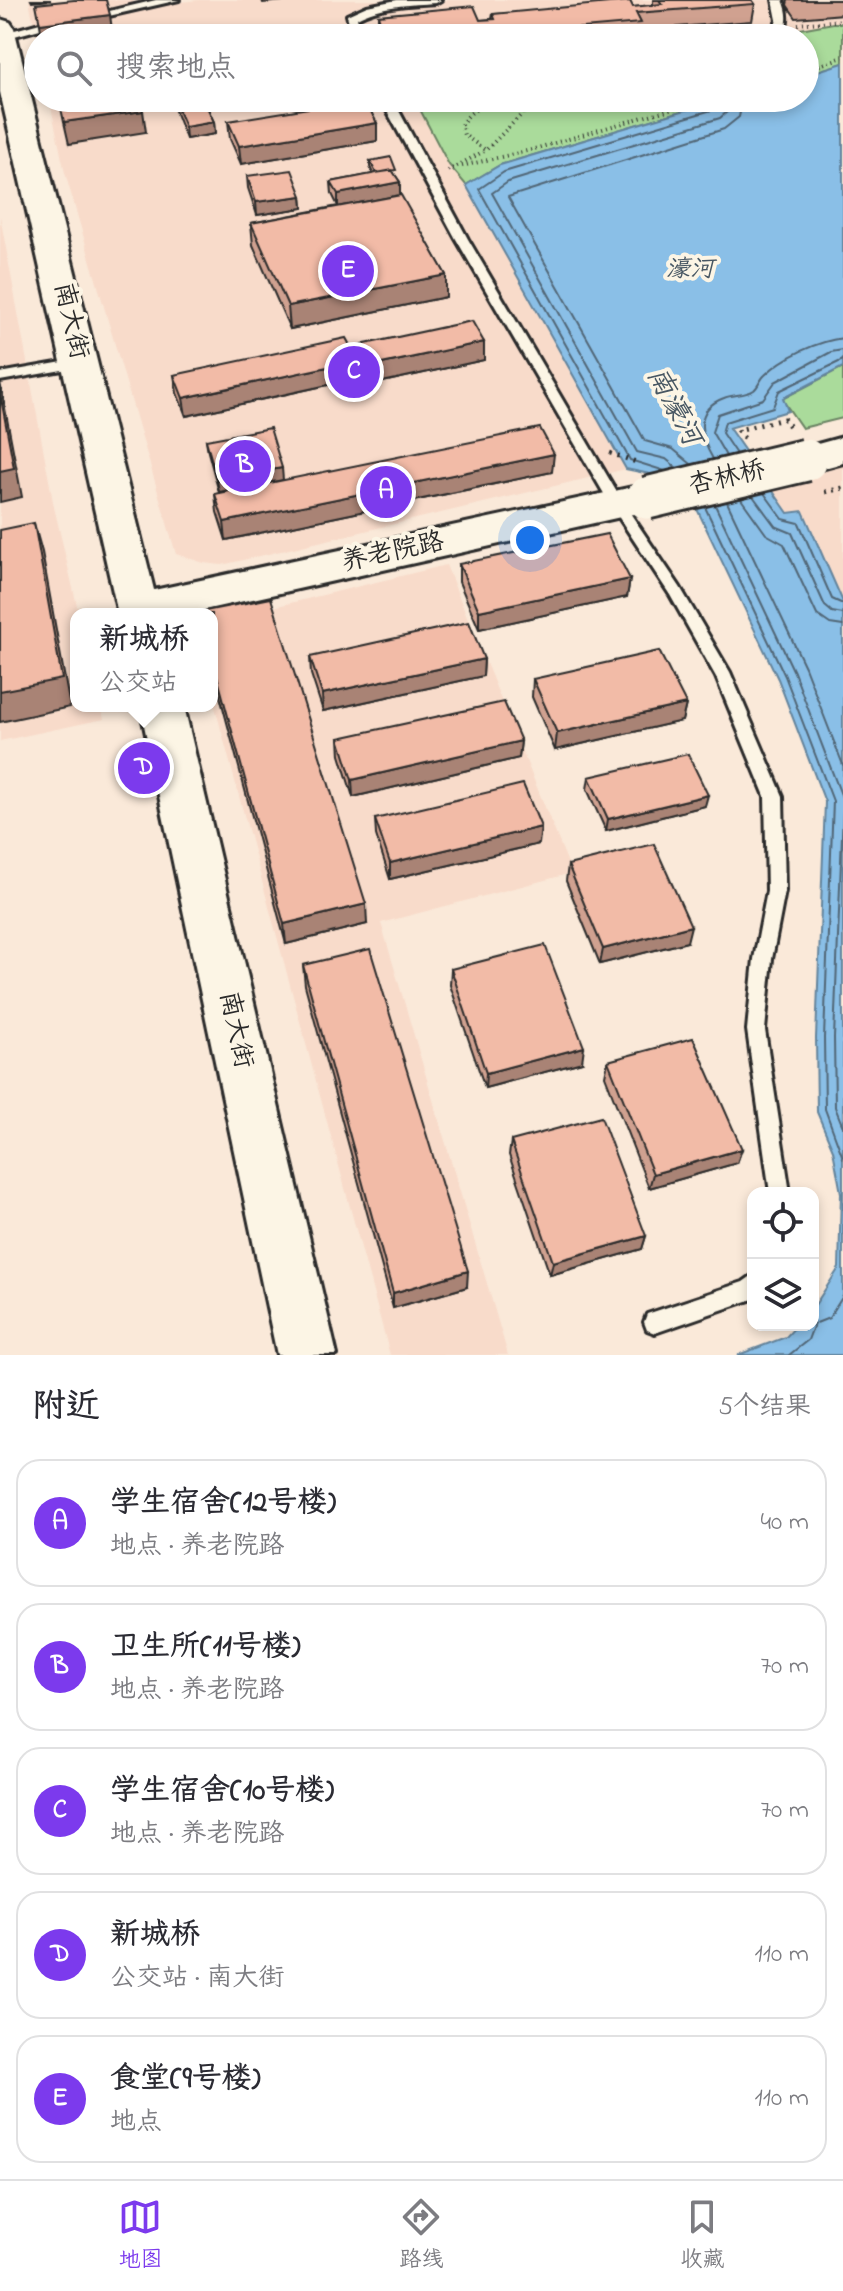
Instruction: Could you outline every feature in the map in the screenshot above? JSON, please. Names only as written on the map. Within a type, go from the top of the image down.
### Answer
[{"type":"main road","name":"南大街","points":[[1,32],[138,608]]},
{"type":"main road","name":"杏林桥","points":[[632,501],[825,455]]},
{"type":"main road","name":"养老院路","points":[[157,608],[632,501]]},
{"type":"main road","name":"南大街","points":[[163,712],[307,1355]]},
{"type":"lane","points":[[37,24],[113,14],[137,2],[174,0]]},
{"type":"lane","points":[[353,24],[351,17],[375,6],[436,0]]},
{"type":"lane","points":[[778,0],[784,13],[782,24]]},
{"type":"lane","points":[[1,32],[24,27]]},
{"type":"lane","points":[[394,112],[429,178],[632,501],[675,591],[724,676],[774,796],[776,891],[763,959],[756,1030],[779,1187]]},
{"type":"lane","points":[[0,377],[80,363]]},
{"type":"lane","points":[[655,1322],[747,1291]]},
{"type":"path","points":[[802,24],[843,20]]},
{"type":"path","points":[[819,65],[843,57]]},
{"type":"path","points":[[469,112],[461,125],[464,135],[485,149]]},
{"type":"path","points":[[462,166],[525,112]]},
{"type":"path","points":[[429,178],[462,166],[531,150],[660,112]]},
{"type":"shaded area","points":[[29,0],[133,0],[136,7],[199,0],[843,0],[843,63],[819,71],[819,24],[34,24]]},
{"type":"shaded area","points":[[52,112],[679,112],[500,165],[467,185],[626,469],[222,565],[176,554],[65,173]]},
{"type":"shaded area","points":[[0,216],[54,507],[78,608],[70,608],[70,712],[102,712],[104,719],[0,741]]},
{"type":"shaded area","points":[[843,466],[843,602],[768,485]]},
{"type":"shaded area","points":[[446,565],[572,873],[381,923],[508,1355],[390,1355],[216,712],[218,621]]},
{"type":"green space","points":[[843,23],[843,63],[819,71],[819,26]]},
{"type":"green space","points":[[421,112],[679,112],[500,165],[466,185],[449,165]]},
{"type":"green space","points":[[843,367],[843,418],[802,428],[782,399]]},
{"type":"water","name":"濠河","points":[[843,63],[843,367],[783,398],[788,411],[729,428],[788,513],[803,511],[843,602],[843,1355],[738,1355],[786,1337],[792,1331],[819,1331],[819,1299],[839,1268],[841,1193],[833,1150],[817,1112],[816,1038],[825,802],[778,679],[698,511],[659,476],[626,469],[466,185],[500,165],[679,112],[819,112],[819,71]]},
{"type":"building","points":[[106,0],[110,15],[40,24],[36,4]]},
{"type":"building","points":[[659,0],[752,0],[755,4],[636,13],[641,23],[629,24],[381,24],[378,15],[474,6],[480,20],[495,19],[493,14],[630,1],[633,7],[662,4]]},
{"type":"building","points":[[62,112],[136,112],[64,122]]},
{"type":"building","points":[[179,112],[209,112],[214,122],[185,127]]},
{"type":"building","points":[[284,112],[371,112],[377,123],[239,146],[228,121]]},
{"type":"building","points":[[391,157],[396,170],[376,173],[370,161]]},
{"type":"building","points":[[292,170],[302,196],[256,202],[247,176]]},
{"type":"building","points":[[392,170],[400,182],[338,194],[331,182]]},
{"type":"building","points":[[401,195],[446,275],[288,306],[251,223]]},
{"type":"building","points":[[472,321],[484,342],[363,368],[360,360],[183,398],[174,375],[346,338],[351,347]]},
{"type":"building","points":[[0,393],[14,468],[0,471]]},
{"type":"building","points":[[270,428],[282,468],[217,480],[206,440]]},
{"type":"building","points":[[540,428],[554,454],[224,522],[215,494]]},
{"type":"building","points":[[34,523],[62,679],[0,691],[0,530]]},
{"type":"building","points":[[607,534],[630,579],[479,611],[459,564]]},
{"type":"building","points":[[271,598],[366,904],[284,924],[218,679],[218,608]]},
{"type":"building","points":[[469,622],[484,659],[322,694],[310,657]]},
{"type":"building","points":[[659,651],[686,704],[557,733],[533,679]]},
{"type":"building","points":[[504,702],[521,741],[352,780],[339,738]]},
{"type":"building","points":[[688,754],[708,795],[608,819],[589,777]]},
{"type":"building","points":[[523,784],[541,827],[390,863],[375,819]]},
{"type":"building","points":[[654,844],[691,926],[603,949],[568,865]]},
{"type":"building","points":[[545,945],[584,1047],[486,1073],[451,969]]},
{"type":"building","points":[[370,949],[468,1271],[393,1293],[303,965]]},
{"type":"building","points":[[693,1038],[742,1149],[653,1174],[608,1061]]},
{"type":"building","points":[[601,1117],[646,1236],[553,1262],[511,1141]]},
{"type":"place","name":"食堂(9号楼)","points":[[348,271]]},
{"type":"place","name":"学生宿舍(10号楼)","points":[[354,372]]},
{"type":"place","name":"卫生所(11号楼)","points":[[245,466]]},
{"type":"place","name":"学生宿舍(12号楼)","points":[[386,492]]},
{"type":"place","name":"新城桥","points":[[144,768]]},
{"type":"water label","name":"南濠河","points":[[673,407]]}]
